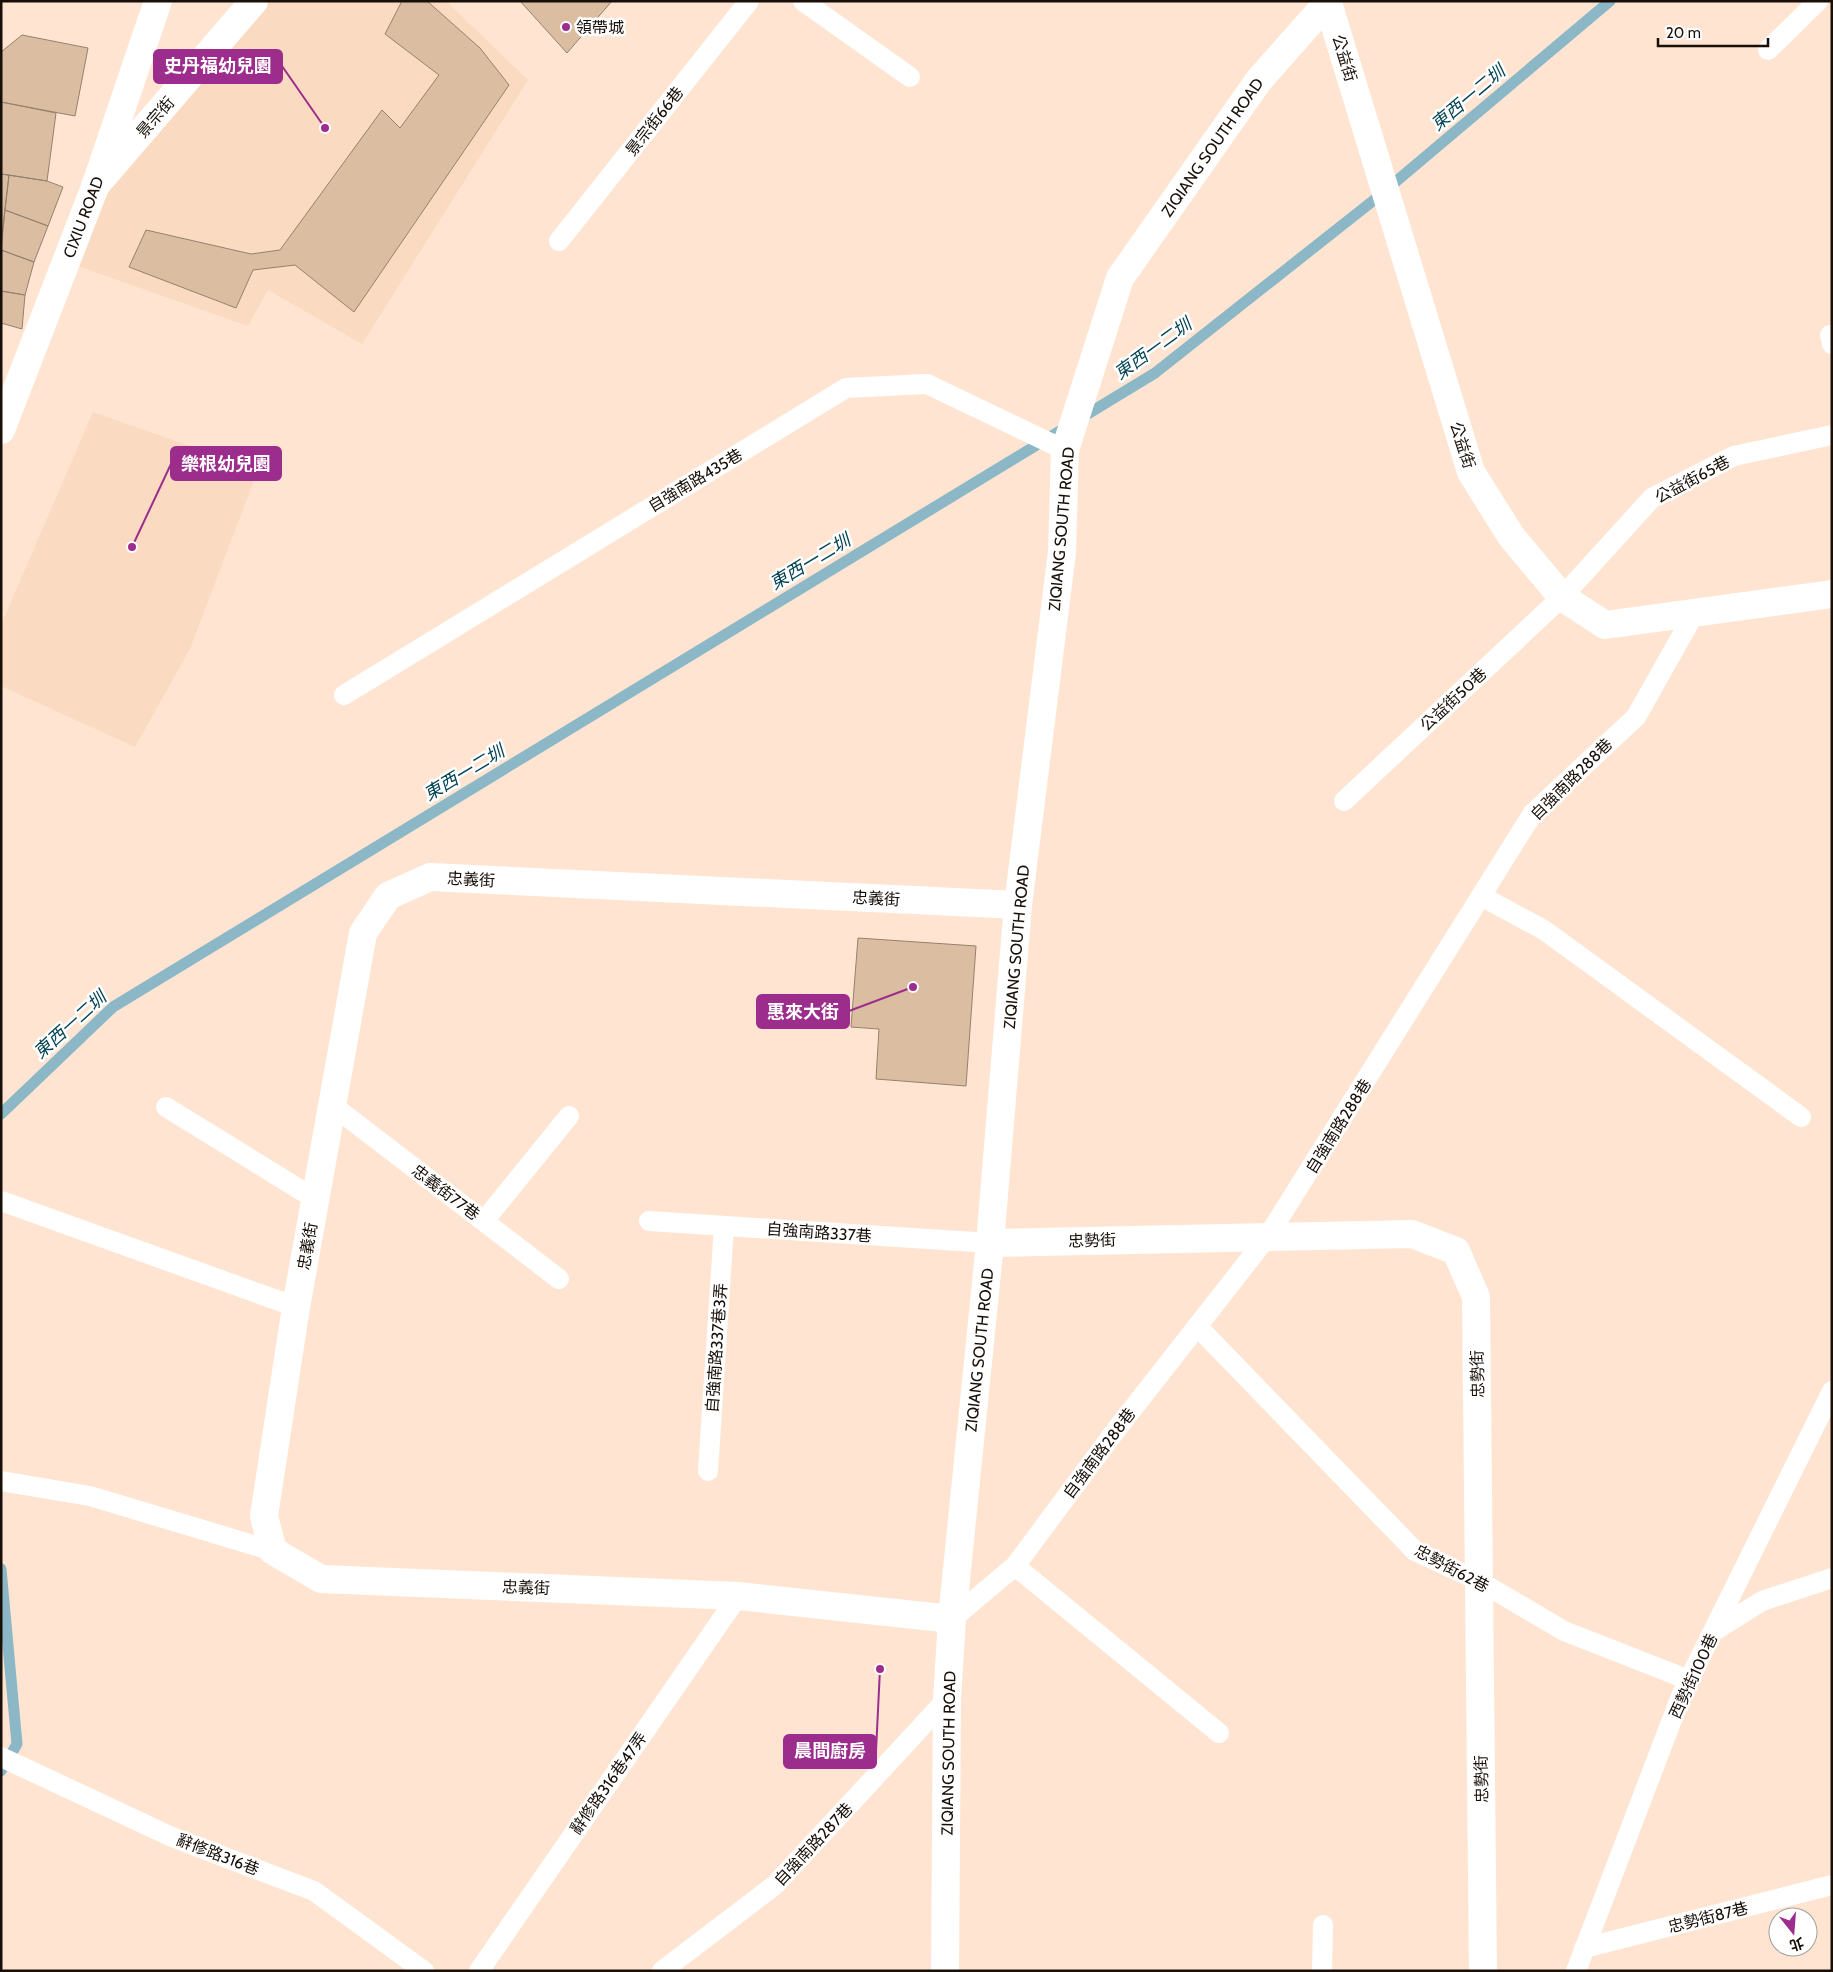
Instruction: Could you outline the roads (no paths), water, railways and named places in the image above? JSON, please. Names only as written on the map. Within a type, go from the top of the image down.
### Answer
[{"type":"street","name":"CIXIU ROAD","points":[[4,417],[95,187],[158,1]]},
{"type":"street","name":"景宗街","points":[[95,187],[254,1]]},
{"type":"street","name":"ZIQIANG SOUTH ROAD","points":[[945,1971],[947,1699],[952,1619],[990,1243],[1018,905],[1062,552],[1065,450],[1120,278],[1259,80],[1328,2]]},
{"type":"street","name":"公益街","points":[[1328,2],[1471,472],[1511,536],[1562,597],[1605,625],[1832,594]]},
{"type":"street","name":"忠義街","points":[[952,1619],[738,1596],[321,1579],[273,1551],[264,1516],[296,1307],[363,933],[388,896],[430,877],[1018,905]]},
{"type":"street","name":"忠勢街","points":[[990,1243],[1412,1234],[1456,1251],[1476,1297],[1483,1971]]},
{"type":"lane","name":"景宗街66巷","points":[[559,241],[749,1]]},
{"type":"lane","points":[[803,1],[910,77]]},
{"type":"lane","points":[[1768,50],[1818,1]]},
{"type":"lane","name":"自強南路435巷","points":[[344,695],[846,388],[927,384],[1065,450]]},
{"type":"lane","name":"公益街65巷","points":[[1562,597],[1652,498],[1734,456],[1832,435]]},
{"type":"lane","name":"公益街50巷","points":[[1344,801],[1562,597]]},
{"type":"lane","name":"自強南路288巷","points":[[952,1619],[1015,1566],[1197,1326],[1268,1236],[1483,897],[1533,814],[1636,717],[1694,614]]},
{"type":"lane","points":[[1483,897],[1544,930],[1801,1117]]},
{"type":"lane","name":"忠義街77巷","points":[[332,1105],[559,1279]]},
{"type":"lane","points":[[166,1107],[316,1199]]},
{"type":"lane","points":[[484,1221],[569,1116]]},
{"type":"lane","points":[[1,1201],[296,1307]]},
{"type":"lane","name":"自強南路337巷","points":[[649,1221],[990,1243]]},
{"type":"lane","name":"自強南路337巷3弄","points":[[708,1471],[724,1226]]},
{"type":"lane","name":"忠勢街62巷","points":[[1197,1326],[1415,1552],[1479,1581],[1564,1631],[1690,1680]]},
{"type":"lane","name":"西勢街100巷","points":[[1576,1971],[1690,1680],[1832,1391]]},
{"type":"lane","points":[[1,1481],[90,1496],[273,1551]]},
{"type":"lane","points":[[1015,1566],[1220,1733]]},
{"type":"lane","points":[[1713,1632],[1762,1601],[1832,1578]]},
{"type":"lane","name":"辭修路316巷47弄","points":[[479,1971],[738,1596]]},
{"type":"lane","name":"自強南路287巷","points":[[662,1971],[775,1885],[947,1699]]},
{"type":"lane","name":"辭修路316巷","points":[[1,1757],[172,1837],[314,1891],[424,1971]]},
{"type":"lane","name":"忠勢街87巷","points":[[1584,1948],[1832,1885]]},
{"type":"lane","points":[[1322,1925],[1322,1971]]},
{"type":"waterway","name":"東西一二圳","points":[[1,1114],[113,1007],[1155,373],[1374,200],[1610,1]]},
{"type":"waterway","points":[[1,1569],[17,1744],[1,1771]]},
{"type":"place","name":"領帶城","points":[[566,27]]},
{"type":"place","name":"史丹福幼兒園","points":[[325,128]]},
{"type":"place","name":"樂根幼兒園","points":[[132,547]]},
{"type":"place","name":"惠來大街","points":[[913,987]]},
{"type":"place","name":"晨間廚房","points":[[880,1669]]}]
